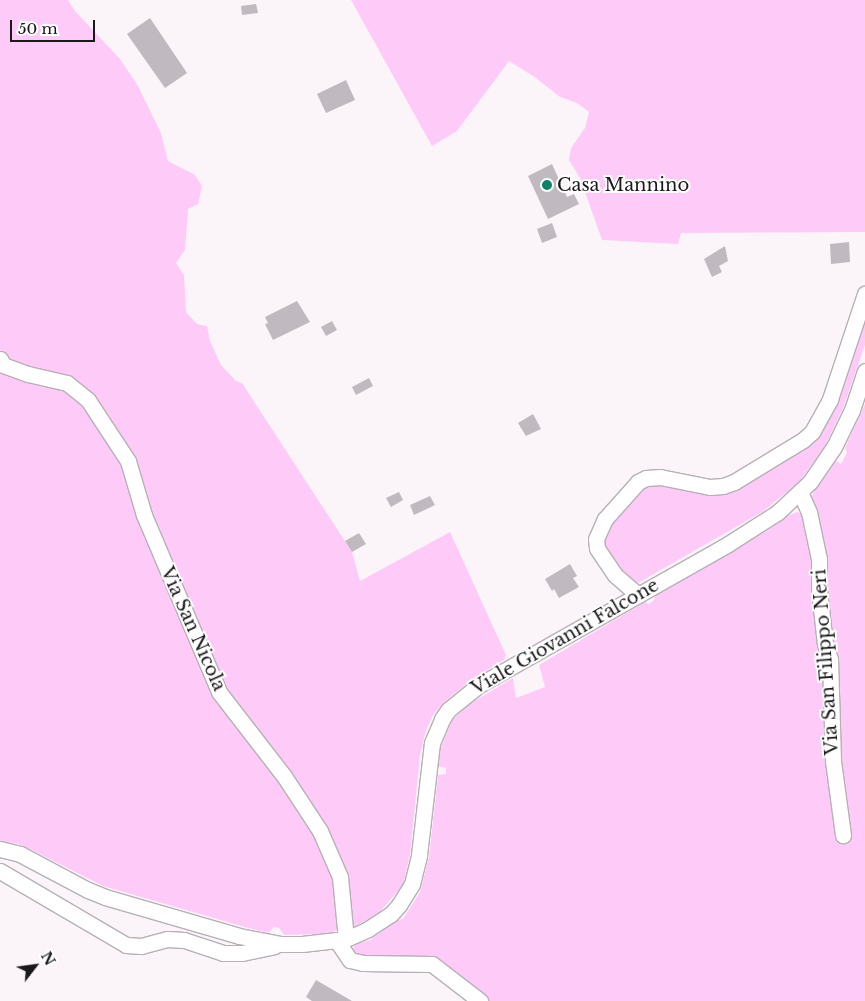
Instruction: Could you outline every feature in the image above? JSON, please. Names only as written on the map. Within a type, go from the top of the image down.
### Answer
[{"type":"street","points":[[638,595],[615,575],[597,548],[596,539],[605,519],[638,482],[646,478],[660,477],[710,486],[723,486],[780,454],[812,432],[822,416],[833,391],[865,294]]},
{"type":"street","name":"Via San Nicola","points":[[0,359],[3,365],[66,384],[88,400],[128,461],[144,516],[219,692],[284,776],[320,831],[340,877],[342,940]]},
{"type":"street","name":"Viale Giovanni Falcone","points":[[342,940],[368,929],[391,914],[400,905],[412,884],[419,855],[432,743],[448,710],[479,685],[763,523],[810,482],[834,447],[852,410],[865,371]]},
{"type":"street","name":"Via San Filippo Neri","points":[[800,492],[809,512],[819,559],[819,590],[825,644],[830,659],[833,761],[843,835]]},
{"type":"street","points":[[0,849],[20,854],[105,897],[239,936],[281,944]]},
{"type":"street","points":[[0,871],[126,946],[141,946],[167,939],[175,939],[223,953],[242,953],[281,944],[342,940],[350,960],[363,963],[432,964],[480,1001]]},
{"type":"shaded area","points":[[0,0],[68,0],[75,11],[120,59],[137,84],[161,133],[168,161],[195,175],[202,186],[198,204],[188,209],[185,250],[176,263],[184,275],[186,312],[197,324],[207,326],[210,341],[221,365],[236,381],[242,383],[352,552],[360,581],[450,532],[506,655],[504,660],[471,680],[443,703],[433,715],[426,730],[420,755],[410,855],[403,885],[378,914],[350,929],[342,874],[215,674],[153,525],[86,392],[2,357],[0,352]]},
{"type":"shaded area","points":[[351,0],[865,0],[865,232],[681,233],[678,244],[602,240],[580,178],[569,160],[571,148],[585,128],[589,112],[577,103],[560,97],[536,78],[509,61],[457,131],[432,146]]},
{"type":"shaded area","points":[[865,306],[865,345],[843,408],[825,446],[799,482],[762,512],[638,583],[620,570],[606,552],[603,543],[606,528],[641,487],[657,481],[711,493],[805,445]]},
{"type":"shaded area","points":[[0,366],[65,388],[87,404],[124,461],[217,694],[317,832],[335,876],[342,929],[325,934],[284,935],[279,928],[274,927],[268,933],[248,928],[103,886],[19,844],[0,841]]},
{"type":"shaded area","points":[[865,404],[865,1001],[488,1001],[453,971],[434,961],[363,959],[351,951],[356,944],[370,940],[397,920],[403,919],[420,892],[429,857],[438,775],[446,774],[446,768],[437,766],[440,750],[452,720],[471,703],[513,678],[516,698],[545,687],[539,665],[645,602],[649,604],[654,600],[656,594],[765,532],[789,515],[797,512],[803,514],[814,492],[836,461],[841,464],[847,453],[845,448]]},
{"type":"building","points":[[256,4],[258,13],[242,15],[241,6]]},
{"type":"building","points":[[150,18],[187,73],[165,88],[127,34]]},
{"type":"building","points":[[346,80],[355,100],[326,113],[317,94]]},
{"type":"building","name":"Casa Mannino","points":[[552,164],[567,197],[574,194],[579,204],[548,219],[528,176]]},
{"type":"building","points":[[552,223],[557,237],[542,243],[537,229]]},
{"type":"building","points":[[849,242],[850,262],[831,264],[830,244]]},
{"type":"building","points":[[725,246],[728,261],[719,266],[722,272],[712,277],[704,259]]},
{"type":"building","points":[[297,301],[310,322],[273,340],[265,324],[268,323],[265,317]]},
{"type":"building","points":[[332,321],[337,330],[326,336],[321,327]]},
{"type":"building","points":[[369,378],[373,386],[356,395],[352,387]]},
{"type":"building","points":[[533,414],[541,429],[526,436],[518,423]]},
{"type":"building","points":[[399,492],[403,500],[391,507],[386,498]]},
{"type":"building","points":[[430,496],[435,505],[414,515],[410,505]]},
{"type":"building","points":[[359,533],[366,544],[352,552],[345,541]]},
{"type":"building","points":[[570,564],[577,576],[573,578],[579,587],[559,598],[545,579]]},
{"type":"building","points":[[316,980],[352,1001],[312,1001],[306,997]]},
{"type":"place","name":"Casa Mannino","points":[[547,185]]}]
